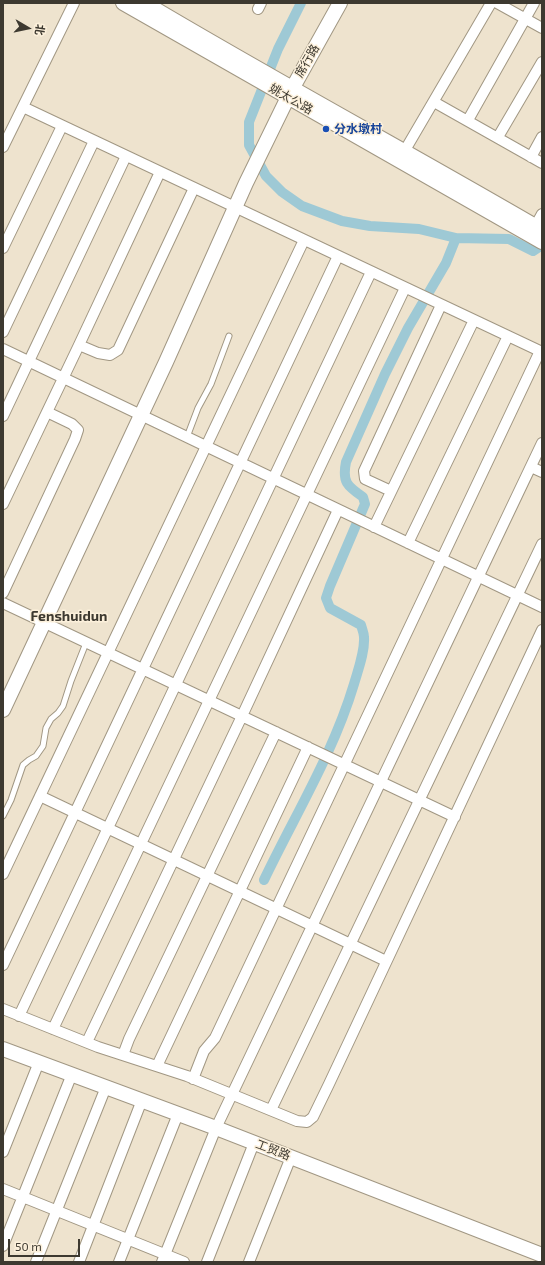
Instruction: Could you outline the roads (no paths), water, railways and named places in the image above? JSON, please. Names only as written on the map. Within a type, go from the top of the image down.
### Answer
[{"type":"street","points":[[3,147],[74,3]]},
{"type":"street","name":"姚太公路","points":[[123,3],[257,74]]},
{"type":"street","name":"姚太公路","points":[[145,3],[289,93],[538,229]]},
{"type":"street","name":"席行路","points":[[3,710],[141,415],[246,183],[289,93],[340,3]]},
{"type":"street","points":[[402,156],[491,3]]},
{"type":"street","points":[[498,3],[542,28]]},
{"type":"street","points":[[468,120],[534,3]]},
{"type":"street","points":[[498,137],[542,62]]},
{"type":"street","points":[[434,102],[542,163]]},
{"type":"street","points":[[23,107],[541,352],[442,559],[340,762],[276,909],[215,1038],[204,1051],[193,1079]]},
{"type":"street","points":[[3,248],[62,126]]},
{"type":"street","points":[[531,157],[542,137]]},
{"type":"street","points":[[3,332],[94,141]]},
{"type":"street","points":[[3,416],[126,156]]},
{"type":"street","points":[[3,504],[80,345],[160,172]]},
{"type":"street","points":[[80,345],[98,353],[110,355],[118,350],[194,188]]},
{"type":"street","points":[[3,874],[304,240]]},
{"type":"street","points":[[3,965],[338,256]]},
{"type":"street","points":[[19,1016],[371,272]]},
{"type":"street","points":[[53,1029],[405,288]]},
{"type":"street","points":[[391,492],[365,479],[364,471],[437,303]]},
{"type":"street","points":[[371,525],[391,492],[474,320]]},
{"type":"street","points":[[408,543],[508,336]]},
{"type":"street","points":[[3,349],[542,607]]},
{"type":"street","points":[[3,593],[76,439],[78,430],[72,424],[47,412]]},
{"type":"street","points":[[163,1258],[216,1128],[542,443]]},
{"type":"street","points":[[530,467],[542,472]]},
{"type":"street","points":[[87,1042],[338,510]]},
{"type":"street","points":[[271,1110],[542,544]]},
{"type":"street","points":[[3,603],[455,817]]},
{"type":"street","points":[[3,1009],[87,1042],[193,1079],[297,1120],[307,1122],[313,1116],[542,630]]},
{"type":"street","points":[[123,1055],[276,732]]},
{"type":"street","points":[[157,1066],[240,892],[311,749]]},
{"type":"street","points":[[40,796],[386,962]]},
{"type":"street","name":"工贸路","points":[[3,1049],[216,1128],[542,1255]]},
{"type":"street","points":[[3,1152],[39,1062]]},
{"type":"street","points":[[3,1246],[72,1074]]},
{"type":"street","points":[[36,1262],[106,1087]]},
{"type":"street","points":[[79,1262],[142,1100]]},
{"type":"street","points":[[119,1262],[178,1114]]},
{"type":"street","points":[[207,1262],[254,1143]]},
{"type":"street","points":[[249,1262],[291,1157]]},
{"type":"street","points":[[3,1190],[128,1239],[163,1258],[184,1262]]},
{"type":"lane","points":[[186,437],[210,384],[229,336]]},
{"type":"lane","points":[[3,816],[11,800],[23,765],[28,760],[36,756],[43,746],[46,728],[51,719],[58,714],[63,706],[86,643]]},
{"type":"waterway","points":[[301,3],[278,49],[249,122],[249,145],[266,176],[282,192],[302,206],[342,221],[370,226],[419,229],[456,238],[509,239],[533,251],[542,245]]},
{"type":"waterway","points":[[264,880],[313,784],[335,735],[354,684],[362,655],[364,637],[361,625],[330,608],[326,598],[365,504],[363,497],[353,490],[345,479],[346,462],[385,374],[408,328],[446,263],[456,238]]},
{"type":"place","name":"分水墩村","points":[[326,129]]},
{"type":"district","name":"Fenshuidun","points":[[69,616]]}]
